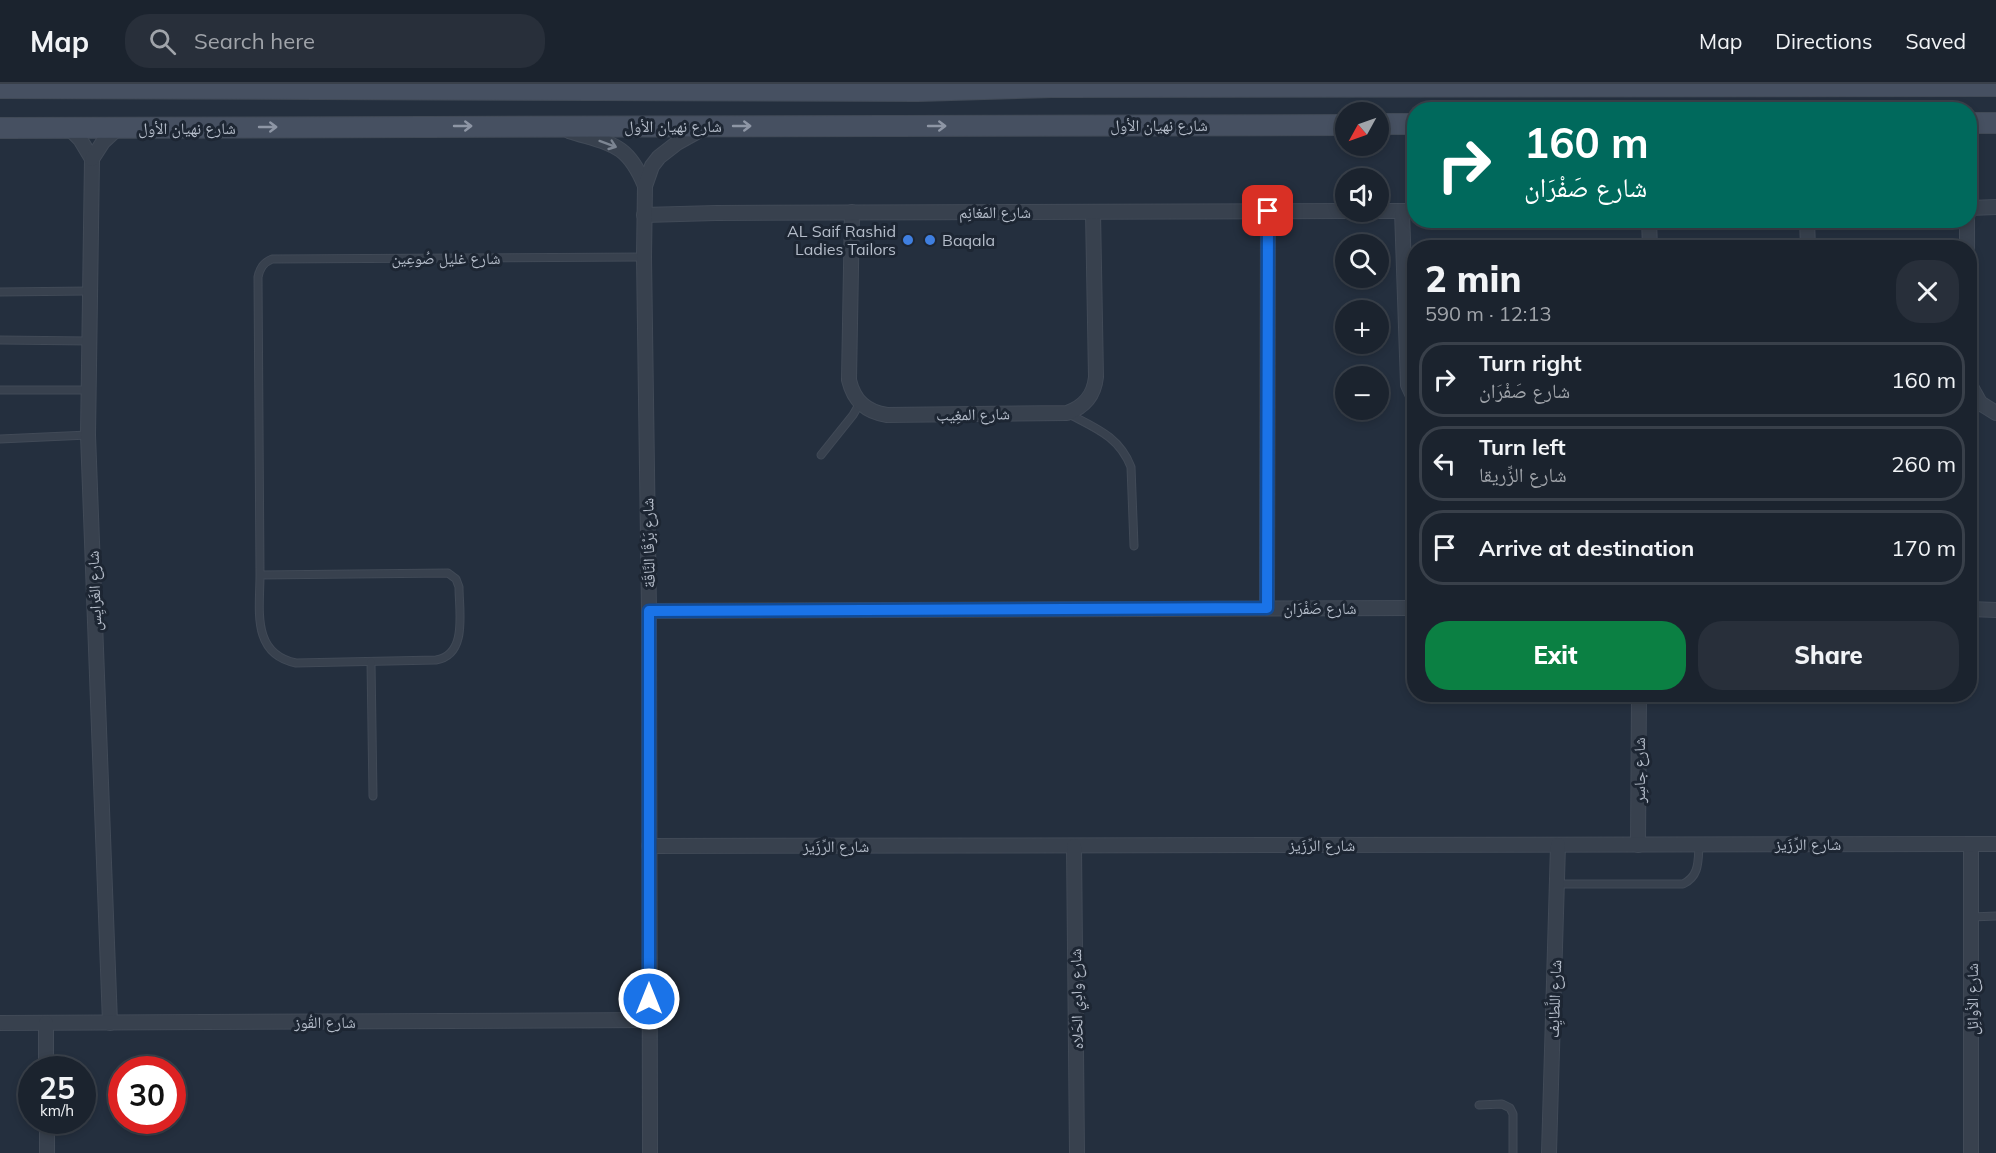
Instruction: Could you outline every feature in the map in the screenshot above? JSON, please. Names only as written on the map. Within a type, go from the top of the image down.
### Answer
[{"type":"main road","points":[[0,88],[1996,86]]},
{"type":"main road","points":[[1977,123],[1996,123]]},
{"type":"main road","name":"شارع نهيان الأول","points":[[0,128],[1335,124]]},
{"type":"main road","points":[[1389,124],[1407,124]]},
{"type":"street","name":"شارع بَرْقَا النَّاقَة","points":[[553,126],[624,151],[636,165],[645,186]]},
{"type":"street","name":"شارع بَرْقَا النَّاقَة","points":[[650,1153],[649,611],[645,186],[652,166],[659,157],[706,126]]},
{"type":"street","points":[[69,128],[81,139],[92,159],[103,142],[118,128]]},
{"type":"street","name":"شارع الغَرايِس","points":[[92,159],[88,435],[110,1023]]},
{"type":"street","points":[[1977,208],[1996,207]]},
{"type":"street","points":[[1267,608],[1268,211]]},
{"type":"street","name":"شارع المَغانِم","points":[[644,215],[1335,211]]},
{"type":"street","points":[[1389,211],[1407,211]]},
{"type":"street","points":[[852,212],[848,372],[851,389],[860,403]]},
{"type":"street","points":[[1067,413],[1087,402],[1095,383],[1094,212]]},
{"type":"street","points":[[1977,398],[1980,403],[1996,413]]},
{"type":"street","name":"شارع المغِيب","points":[[860,403],[872,412],[887,415],[1067,413]]},
{"type":"street","name":"شارع صَفْرَان","points":[[649,611],[1407,608]]},
{"type":"street","points":[[1977,609],[1996,610]]},
{"type":"street","name":"شارع جاسِر","points":[[1638,845],[1639,702]]},
{"type":"street","name":"شارع الأوائِل","points":[[1971,844],[1971,1153]]},
{"type":"street","name":"شارع الرِّزَيز","points":[[649,846],[1996,844]]},
{"type":"street","name":"شارع اللَّطايِف","points":[[1550,1153],[1558,845]]},
{"type":"street","name":"شارع وادِي الحَلاه","points":[[1074,846],[1077,1153]]},
{"type":"street","name":"شارع القُوز","points":[[0,1023],[649,1020]]},
{"type":"street","points":[[46,1023],[46,1056]]},
{"type":"street","points":[[47,1134],[47,1153]]},
{"type":"lane","name":"شارع غليل صُوعِين","points":[[260,574],[258,277],[262,266],[272,259],[644,257]]},
{"type":"lane","points":[[0,292],[89,291]]},
{"type":"lane","points":[[0,340],[89,341]]},
{"type":"lane","points":[[0,390],[89,390]]},
{"type":"lane","points":[[821,455],[860,403]]},
{"type":"lane","points":[[1977,408],[1980,403]]},
{"type":"lane","points":[[1067,413],[1110,437],[1120,445],[1126,456],[1131,467],[1134,546]]},
{"type":"lane","points":[[0,439],[88,435]]},
{"type":"lane","points":[[448,573],[456,579],[459,587],[459,640],[451,654],[436,660],[296,663],[288,661],[273,653],[267,646],[261,630],[260,574],[448,573]]},
{"type":"lane","points":[[371,662],[373,796]]},
{"type":"lane","points":[[1557,884],[1683,884],[1689,882],[1696,872],[1699,845]]},
{"type":"lane","points":[[1972,917],[1996,916]]},
{"type":"lane","points":[[1479,1105],[1502,1104],[1510,1108],[1513,1114],[1513,1153]]},
{"type":"place","name":"AL Saif Rashid Ladies Tailors","points":[[908,240]]},
{"type":"place","name":"Baqala","points":[[930,240]]},
{"type":"route","points":[[649,999],[649,611],[1267,608],[1268,211]]}]
